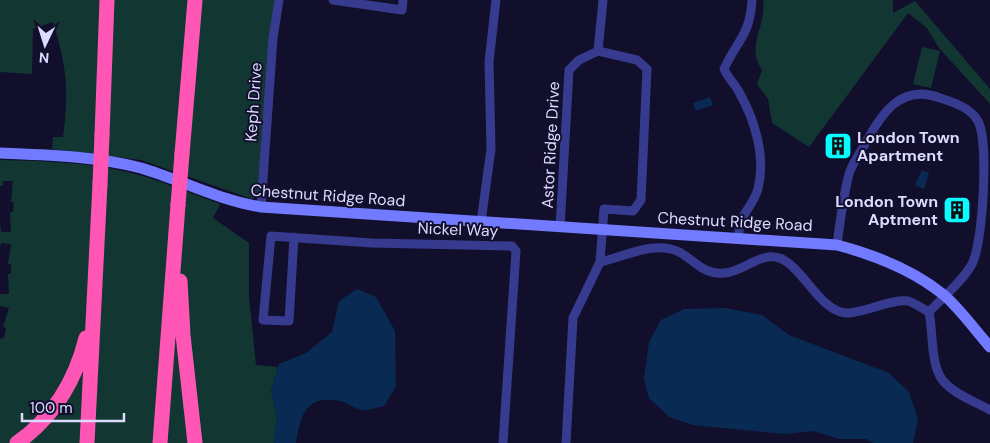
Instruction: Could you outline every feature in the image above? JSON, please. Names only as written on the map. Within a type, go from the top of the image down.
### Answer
[{"type":"highway","points":[[87,443],[107,0]]},
{"type":"highway","points":[[160,443],[195,0]]},
{"type":"highway","points":[[177,222],[183,335],[195,443]]},
{"type":"highway","points":[[17,443],[46,418],[66,391],[79,363],[94,308]]},
{"type":"street","name":"Keph Drive","points":[[261,207],[273,38],[280,0]]},
{"type":"street","points":[[333,0],[402,10],[404,0]]},
{"type":"street","points":[[481,222],[491,149],[489,62],[496,0]]},
{"type":"street","points":[[566,443],[573,318],[600,262],[604,209],[633,211],[641,200],[647,69],[637,60],[598,51],[603,0]]},
{"type":"street","points":[[739,238],[738,225],[750,207],[758,189],[760,148],[752,120],[739,91],[724,69],[742,40],[751,19],[752,0]]},
{"type":"street","name":"Astor Ridge Drive","points":[[560,227],[569,70],[579,60],[598,51]]},
{"type":"street","points":[[837,245],[843,198],[850,172],[878,120],[891,104],[908,96],[932,95],[960,105],[978,121],[984,144],[980,235],[972,264],[929,312]]},
{"type":"street","name":"Chestnut Ridge Road","points":[[0,153],[88,158],[140,168],[235,203],[261,207],[837,245],[890,263],[920,279],[945,296],[990,347]]},
{"type":"street","name":"Nickel Way","points":[[294,237],[289,321],[263,320],[270,238],[294,237],[372,243],[512,246],[516,252],[504,443]]},
{"type":"street","points":[[600,262],[629,252],[669,250],[681,253],[707,272],[722,274],[734,272],[756,259],[780,258],[792,266],[829,306],[845,313],[908,301],[929,312]]},
{"type":"street","points":[[929,312],[934,342],[934,361],[939,376],[948,386],[990,410]]},
{"type":"green space","points":[[0,0],[279,0],[262,193],[252,199],[141,160],[52,149],[53,137],[63,137],[66,106],[64,66],[53,22],[33,29],[32,74],[0,72]]},
{"type":"green space","points":[[763,0],[893,0],[893,13],[915,1],[990,89],[990,104],[939,48],[927,28],[908,13],[809,147],[772,123],[768,99],[757,84],[762,70],[757,61],[756,44],[762,19]]},
{"type":"green space","points":[[922,47],[940,51],[931,88],[913,84]]},
{"type":"green space","points":[[0,160],[44,161],[104,167],[157,181],[220,204],[213,218],[249,243],[249,297],[256,365],[278,367],[271,391],[277,416],[274,443],[0,443],[0,339],[4,338],[6,328],[3,327],[9,308],[0,306],[0,294],[9,294],[8,274],[11,274],[11,264],[8,264],[11,244],[1,243],[0,248],[0,222],[1,232],[11,232],[10,212],[13,212],[14,202],[11,202],[13,181],[3,181],[3,186],[0,186]]},
{"type":"water","points":[[710,97],[713,105],[696,111],[693,103]]},
{"type":"water","points":[[922,170],[929,173],[924,189],[915,185]]},
{"type":"water","points":[[357,289],[376,297],[395,331],[396,387],[384,406],[370,409],[359,409],[344,402],[332,400],[322,400],[314,403],[308,408],[300,422],[296,443],[274,443],[277,415],[271,391],[279,364],[306,353],[332,332],[339,301]]},
{"type":"water","points":[[725,308],[762,315],[789,335],[889,373],[909,392],[918,419],[913,443],[873,443],[866,439],[840,439],[813,431],[785,434],[693,425],[669,417],[649,398],[644,379],[649,342],[661,320],[684,309]]},
{"type":"place","name":"London Town Apartment","points":[[838,146]]},
{"type":"place","name":"London Town Aptment","points":[[957,210]]}]
